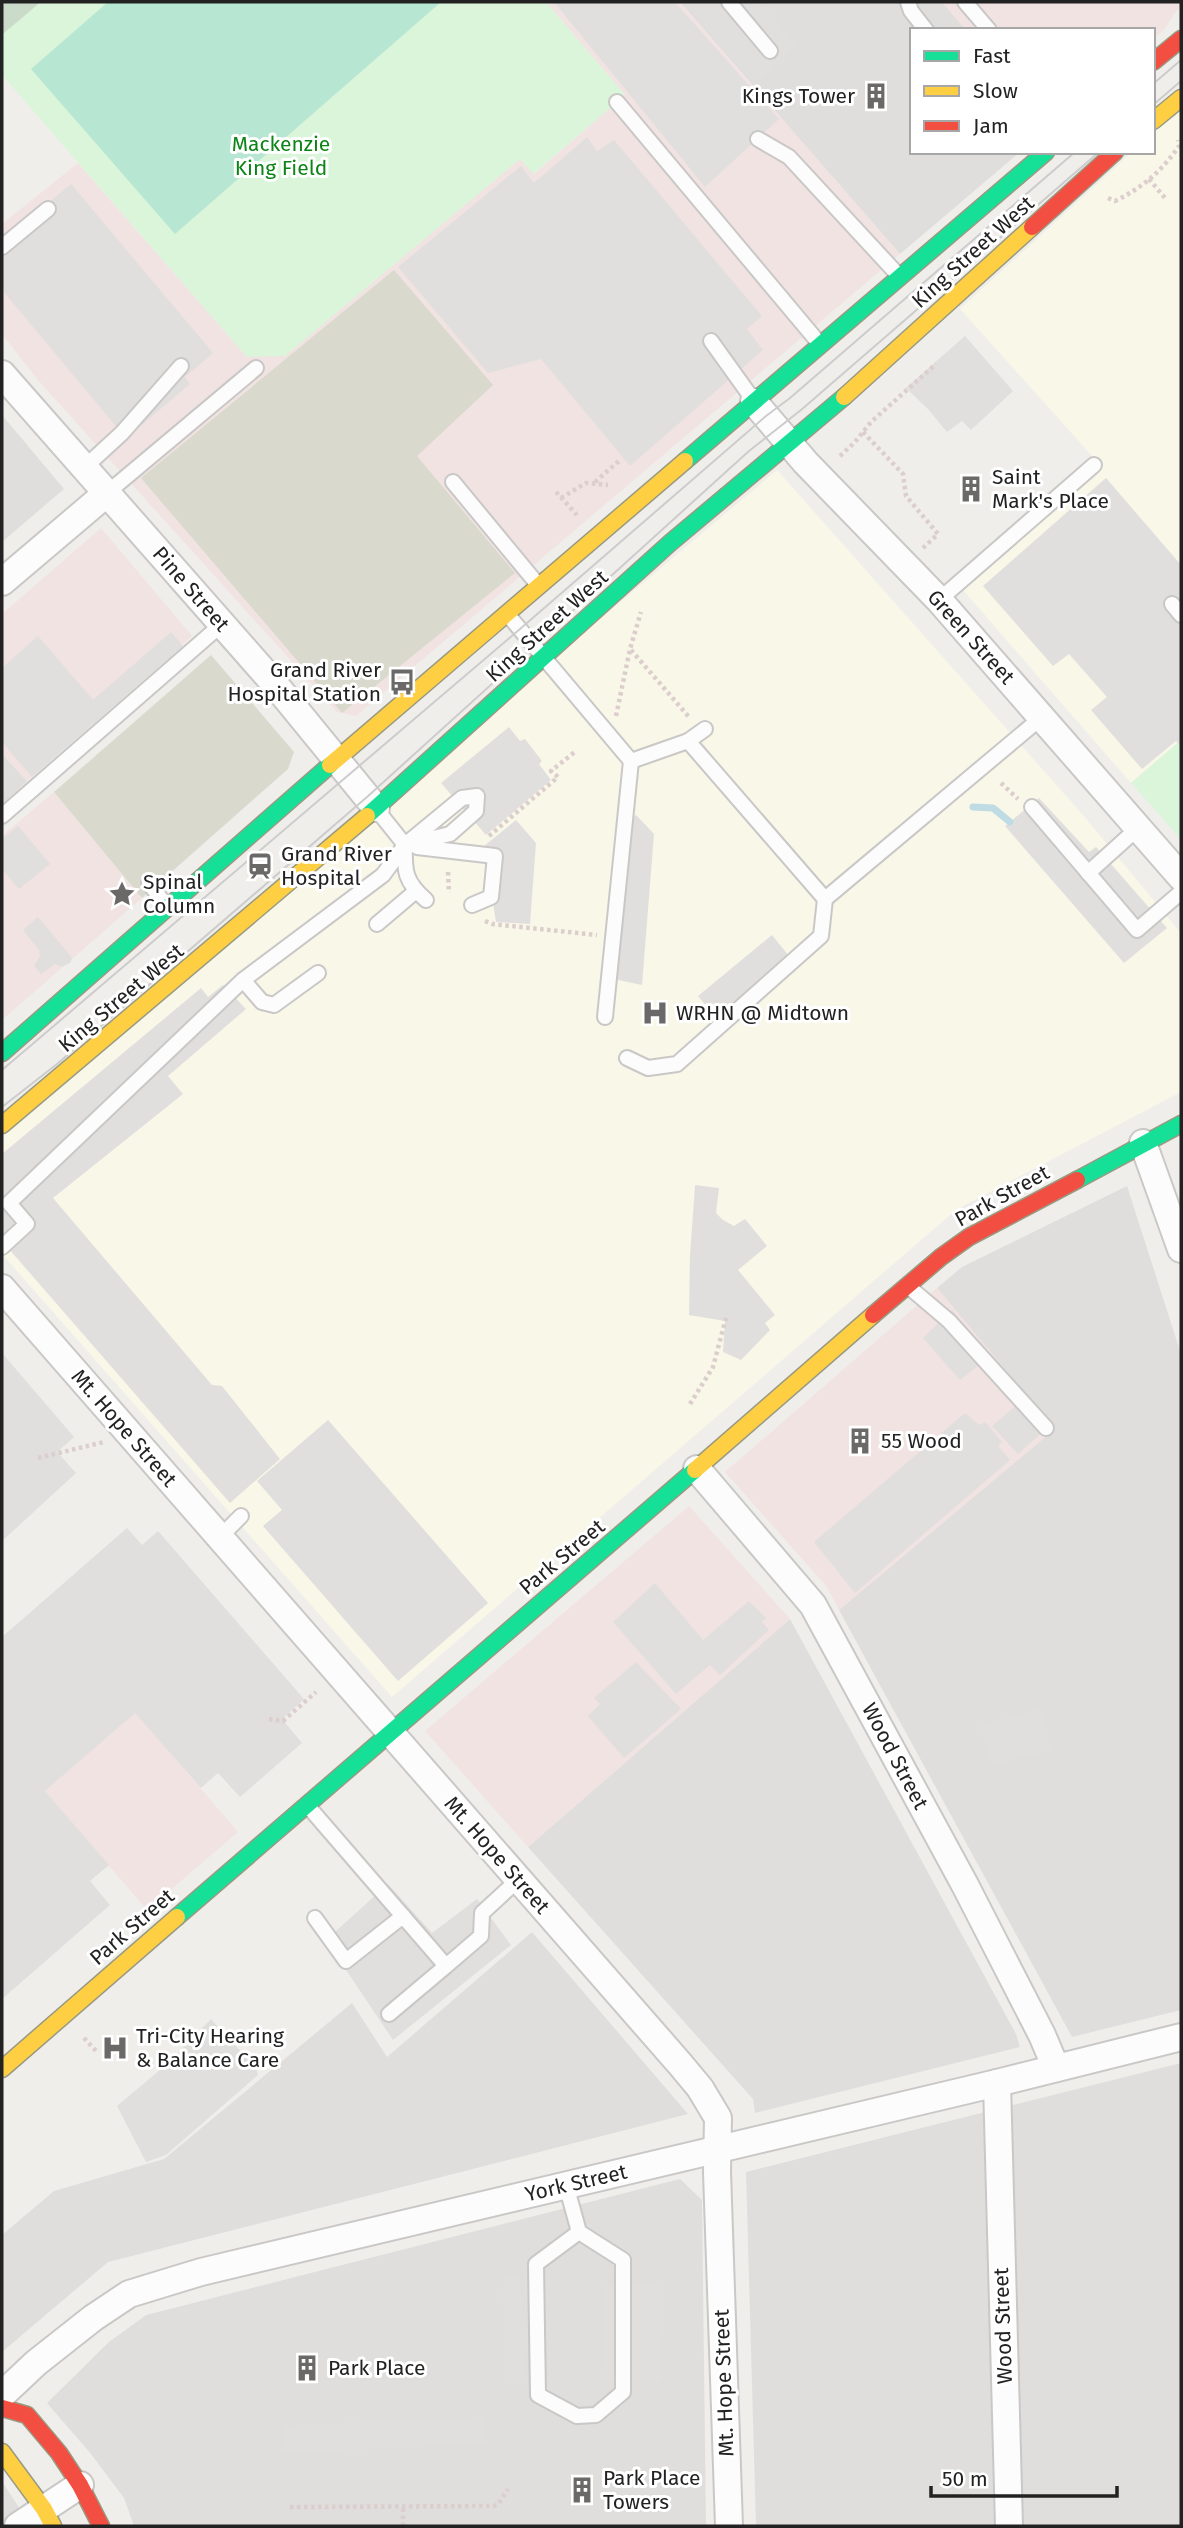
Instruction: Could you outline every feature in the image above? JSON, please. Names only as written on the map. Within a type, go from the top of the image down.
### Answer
[{"type":"main road","points":[[1155,60],[1181,39]]},
{"type":"main road","points":[[1155,119],[1181,98]]},
{"type":"main road","name":"King Street West","points":[[2,1125],[376,808],[670,543],[857,386],[1113,154]]},
{"type":"main road","name":"King Street West","points":[[2,1053],[337,759],[901,278],[1027,158]]},
{"type":"main road","name":"Park Street","points":[[2,2069],[941,1257],[969,1237],[1181,1124]]},
{"type":"main road","points":[[2,2409],[27,2416],[59,2453],[80,2485],[101,2526]]},
{"type":"main road","points":[[2,2452],[48,2517]]},
{"type":"street","name":"Pine Street","points":[[2,374],[222,624],[376,808]]},
{"type":"street","name":"Green Street","points":[[754,402],[789,443],[939,600],[1181,877]]},
{"type":"street","points":[[2,582],[107,493]]},
{"type":"street","points":[[1143,1143],[1181,1249]]},
{"type":"street","name":"Mt. Hope Street","points":[[2,1288],[700,2088],[718,2118],[729,2526]]},
{"type":"street","name":"Wood Street","points":[[697,1469],[813,1605],[965,1885],[1042,2035],[1056,2068]]},
{"type":"street","name":"York Street","points":[[2,2395],[46,2355],[129,2294],[201,2272],[1181,2037]]},
{"type":"street","name":"Wood Street","points":[[997,2083],[1009,2526]]},
{"type":"street","points":[[18,2526],[48,2517],[80,2485]]},
{"type":"lane","points":[[729,2],[771,51]]},
{"type":"lane","points":[[908,2],[911,11],[924,28]]},
{"type":"lane","points":[[965,2],[987,28]]},
{"type":"lane","points":[[617,102],[822,346]]},
{"type":"lane","points":[[758,139],[789,157],[901,278]]},
{"type":"lane","points":[[2,247],[48,209]]},
{"type":"lane","points":[[711,341],[754,402]]},
{"type":"lane","points":[[85,467],[122,433],[181,366]]},
{"type":"lane","points":[[107,493],[257,368]]},
{"type":"lane","points":[[939,600],[1094,465]]},
{"type":"lane","points":[[453,482],[540,586]]},
{"type":"lane","points":[[507,614],[631,761],[605,1017]]},
{"type":"lane","points":[[2,817],[222,624]]},
{"type":"lane","points":[[627,1058],[648,1068],[677,1064],[821,936],[825,899],[1042,717]]},
{"type":"lane","points":[[631,761],[688,741],[705,729]]},
{"type":"lane","points":[[688,741],[825,899]]},
{"type":"lane","points":[[2,1247],[27,1224],[9,1203],[243,980],[383,875],[405,845],[462,798],[477,796],[477,811],[450,834],[405,845]]},
{"type":"lane","points":[[1032,807],[1137,930],[1181,892]]},
{"type":"lane","points":[[376,808],[405,845],[404,869],[421,895],[377,924]]},
{"type":"lane","points":[[1088,873],[1138,828]]},
{"type":"lane","points":[[405,845],[495,856],[491,897],[474,911]]},
{"type":"lane","points":[[149,883],[168,908]]},
{"type":"lane","points":[[243,980],[262,1002],[274,1005],[318,973]]},
{"type":"lane","points":[[908,1286],[949,1321],[1046,1428]]},
{"type":"lane","points":[[220,1537],[241,1516]]},
{"type":"lane","points":[[306,1804],[446,1966]]},
{"type":"lane","points":[[388,2014],[481,1936],[482,1913],[519,1879]]},
{"type":"lane","points":[[315,1918],[346,1961],[403,1916]]},
{"type":"lane","points":[[566,2185],[579,2232],[623,2260],[623,2392],[596,2415],[577,2416],[538,2395],[536,2264],[579,2232]]},
{"type":"path","points":[[1115,201],[1135,191],[1167,164],[1179,146]]},
{"type":"path","points":[[1149,179],[1165,198]]},
{"type":"path","points":[[840,456],[936,364]]},
{"type":"path","points":[[863,432],[903,474],[906,496],[938,534],[923,548]]},
{"type":"path","points":[[561,498],[575,487],[594,482],[620,460]]},
{"type":"path","points":[[594,482],[608,485],[617,492]]},
{"type":"path","points":[[556,492],[583,522]]},
{"type":"path","points":[[616,717],[630,649],[643,604]]},
{"type":"path","points":[[630,649],[692,720]]},
{"type":"path","points":[[485,840],[558,777],[551,771],[576,751]]},
{"type":"path","points":[[448,872],[449,893]]},
{"type":"path","points":[[474,911],[492,924],[585,934]]},
{"type":"path","points":[[690,1404],[713,1367],[727,1314]]},
{"type":"path","points":[[38,1458],[105,1442]]},
{"type":"path","points":[[269,1719],[284,1721],[316,1692]]},
{"type":"path","points":[[76,2030],[98,2053]]},
{"type":"path","points":[[290,2507],[494,2506],[508,2489]]},
{"type":"path","points":[[403,2506],[403,2526]]},
{"type":"shaded area","points":[[546,2],[680,2],[900,254],[356,716],[337,712],[37,379],[2,334],[2,224],[78,163],[247,357],[520,159],[534,174],[625,95]]},
{"type":"shaded area","points":[[554,2],[675,2],[779,119],[705,187]]},
{"type":"shaded area","points":[[680,2],[942,2],[964,28],[910,28],[910,154],[1018,154],[900,254]]},
{"type":"shaded area","points":[[684,2],[760,2],[796,45],[755,85]]},
{"type":"shaded area","points":[[942,2],[1181,2],[1181,8],[1155,37],[1155,28],[964,28]]},
{"type":"shaded area","points":[[1181,109],[1181,740],[1131,783],[963,590],[1102,467],[960,309],[1130,154],[1155,154],[1155,132]]},
{"type":"shaded area","points":[[587,137],[597,151],[614,140],[762,316],[747,329],[763,350],[630,466],[541,359],[488,373],[398,267],[521,166],[534,183]]},
{"type":"shaded area","points":[[71,184],[213,353],[185,377],[190,384],[126,438],[2,290],[2,241]]},
{"type":"shaded area","points":[[394,270],[493,385],[417,456],[515,573],[342,713],[141,478]]},
{"type":"shaded area","points":[[965,336],[1013,391],[971,430],[962,421],[947,432],[906,388]]},
{"type":"shaded area","points":[[2,415],[64,489],[2,542]]},
{"type":"shaded area","name":"WRHN @ Midtown","points":[[777,470],[1083,815],[1181,933],[1181,1092],[957,1209],[392,1697],[2,1254],[2,1123]]},
{"type":"shaded area","points":[[1106,478],[1181,565],[1181,746],[1176,741],[1142,769],[1091,710],[1107,697],[1069,654],[1053,666],[983,586]]},
{"type":"shaded area","points":[[101,528],[192,636],[27,781],[2,754],[2,614]]},
{"type":"shaded area","points":[[171,632],[183,646],[32,777],[2,742],[2,668],[38,636],[93,700]]},
{"type":"shaded area","points":[[211,655],[294,752],[288,769],[142,898],[54,792]]},
{"type":"shaded area","points":[[509,727],[520,741],[525,739],[542,761],[539,764],[551,780],[486,835],[441,783]]},
{"type":"shaded area","points":[[2,754],[27,781],[2,804]]},
{"type":"shaded area","points":[[54,792],[142,898],[2,1020],[2,836]]},
{"type":"shaded area","points":[[1039,798],[1089,852],[1096,847],[1167,928],[1124,963],[1005,826]]},
{"type":"shaded area","points":[[636,815],[654,834],[642,985],[609,978],[625,825]]},
{"type":"shaded area","points":[[516,820],[536,843],[530,924],[496,922],[484,846]]},
{"type":"shaded area","points":[[18,826],[50,864],[19,889],[2,869],[2,839]]},
{"type":"shaded area","points":[[38,917],[72,958],[70,963],[61,967],[55,964],[41,974],[34,966],[40,956],[39,950],[23,930]]},
{"type":"shaded area","points":[[772,935],[793,961],[722,1025],[698,996]]},
{"type":"shaded area","points":[[223,985],[246,1009],[168,1076],[183,1094],[53,1198],[212,1385],[222,1386],[280,1459],[230,1503],[2,1241],[2,1154],[201,988],[208,997]]},
{"type":"shaded area","points":[[695,1185],[719,1188],[716,1213],[734,1226],[745,1219],[767,1246],[738,1270],[775,1315],[765,1323],[770,1330],[741,1360],[723,1352],[725,1321],[689,1315]]},
{"type":"shaded area","points":[[1127,1186],[1181,1354],[1181,2010],[1072,2037],[839,1610],[1054,1429],[937,1288],[962,1267]]},
{"type":"shaded area","points":[[937,1288],[1055,1429],[839,1610],[827,1587],[725,1472]]},
{"type":"shaded area","points":[[952,1310],[990,1356],[960,1380],[923,1338]]},
{"type":"shaded area","points":[[2,1353],[74,1437],[57,1452],[76,1473],[2,1541]]},
{"type":"shaded area","points":[[1026,1397],[1049,1426],[1018,1454],[992,1426]]},
{"type":"shaded area","points":[[965,1413],[979,1425],[985,1422],[1002,1442],[998,1446],[1010,1460],[855,1593],[814,1542]]},
{"type":"shaded area","points":[[328,1420],[488,1603],[398,1681],[263,1526],[282,1510],[257,1481]]},
{"type":"shaded area","points":[[689,1506],[790,1619],[528,1847],[425,1731]]},
{"type":"shaded area","points":[[127,1528],[142,1545],[158,1531],[304,1699],[282,1719],[302,1743],[240,1797],[218,1773],[201,1788],[135,1713],[45,1791],[109,1865],[90,1881],[110,1905],[2,1999],[2,1637]]},
{"type":"shaded area","points":[[655,1583],[703,1640],[749,1601],[766,1618],[762,1622],[769,1630],[720,1675],[710,1665],[676,1694],[613,1622]]},
{"type":"shaded area","points":[[790,1619],[1016,2034],[1020,2047],[755,2113],[753,2099],[528,1847]]},
{"type":"shaded area","points":[[636,1662],[681,1709],[624,1758],[588,1716],[600,1704],[594,1698]]},
{"type":"shaded area","points":[[1041,1709],[1051,1750],[992,1765],[981,1725]]},
{"type":"shaded area","points":[[135,1712],[238,1832],[147,1910],[45,1791]]},
{"type":"shaded area","points":[[388,1884],[432,1933],[477,1899],[511,1945],[393,2040],[326,1940]]},
{"type":"shaded area","points":[[532,1932],[688,2114],[108,2262],[2,2352],[2,2235],[54,2191],[164,2159],[352,2003],[387,2057]]},
{"type":"shaded area","points":[[211,2019],[256,2068],[258,2075],[166,2155],[146,2162],[117,2106],[167,2064]]},
{"type":"shaded area","points":[[1181,2063],[1181,2526],[756,2526],[746,2172]]},
{"type":"shaded area","points":[[680,2179],[702,2200],[706,2526],[134,2526],[124,2498],[47,2403],[109,2342],[146,2315]]},
{"type":"shaded area","points":[[520,2274],[522,2383],[505,2383],[503,2275]]},
{"type":"shaded area","points":[[604,2285],[664,2287],[661,2381],[601,2380]]},
{"type":"shaded area","points":[[486,2417],[486,2444],[283,2452],[282,2426]]},
{"type":"shaded area","points":[[2,2481],[3,2483],[31,2526],[2,2526]]},
{"type":"green space","points":[[2,2],[41,2],[2,35]]},
{"type":"green space","name":"Mackenzie King Field","points":[[41,2],[546,2],[625,95],[533,174],[520,159],[285,356],[247,357],[2,75],[2,35]]},
{"type":"green space","points":[[108,2],[441,2],[175,234],[31,69]]},
{"type":"green space","points":[[1181,740],[1181,839],[1131,783]]},
{"type":"waterway","points":[[973,807],[993,808],[1010,822]]},
{"type":"tram line","points":[[1155,82],[1181,60]]},
{"type":"tram line","points":[[1155,103],[1181,81]]},
{"type":"tram line","points":[[2,1070],[1073,154]]},
{"type":"tram line","points":[[2,1107],[57,1064],[367,797],[749,451],[801,410],[1097,154]]},
{"type":"traffic: fast","points":[[685,461],[1044,154]]},
{"type":"traffic: fast","points":[[367,816],[670,543],[844,397]]},
{"type":"traffic: fast","points":[[2,1053],[330,765]]},
{"type":"traffic: fast","points":[[1077,1180],[1181,1124]]},
{"type":"traffic: fast","points":[[177,1917],[695,1470]]},
{"type":"traffic: slow","points":[[1155,119],[1181,98]]},
{"type":"traffic: slow","points":[[844,397],[1032,227]]},
{"type":"traffic: slow","points":[[330,765],[685,461]]},
{"type":"traffic: slow","points":[[2,1125],[367,816]]},
{"type":"traffic: slow","points":[[695,1470],[873,1315]]},
{"type":"traffic: slow","points":[[2,2069],[177,1917]]},
{"type":"traffic: slow","points":[[2,2452],[44,2509],[53,2526]]},
{"type":"traffic: jam","points":[[1155,60],[1181,39]]},
{"type":"traffic: jam","points":[[1032,227],[1113,154]]},
{"type":"traffic: jam","points":[[873,1315],[941,1257],[969,1237],[1077,1180]]},
{"type":"traffic: jam","points":[[2,2408],[27,2415],[59,2453],[80,2485],[101,2526]]},
{"type":"place","name":"Kings Tower","points":[[876,96]]},
{"type":"place","name":"Saint Mark's Place","points":[[971,489]]},
{"type":"place","name":"Grand River Hospital Station","points":[[402,682]]},
{"type":"place","name":"Grand River Hospital","points":[[260,866]]},
{"type":"place","name":"Spinal Column","points":[[122,894]]},
{"type":"place","name":"WRHN @ Midtown","points":[[655,1013]]},
{"type":"place","name":"55 Wood","points":[[860,1441]]},
{"type":"place","name":"Tri-City Hearing & Balance Care","points":[[115,2048]]},
{"type":"place","name":"Park Place","points":[[307,2368]]},
{"type":"place","name":"Park Place Towers","points":[[582,2490]]}]
